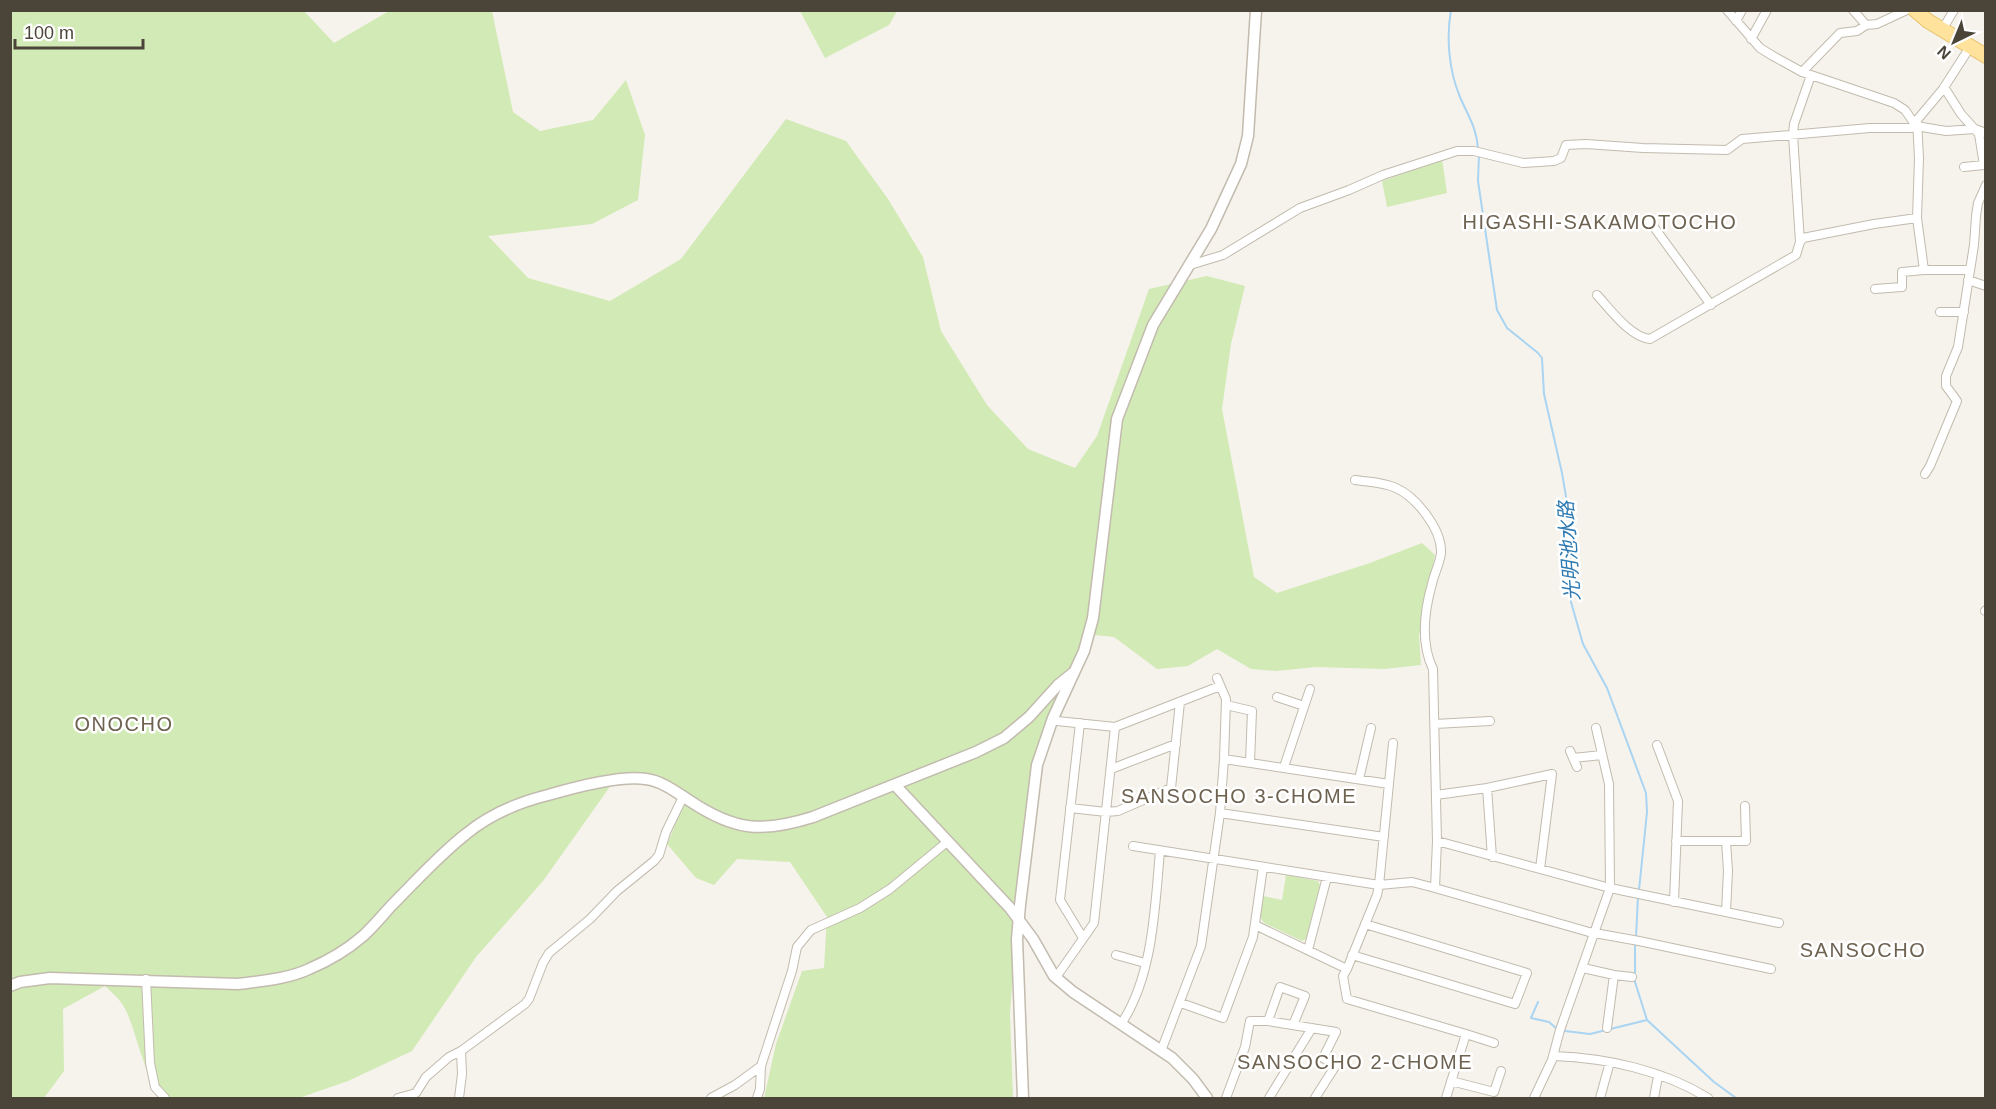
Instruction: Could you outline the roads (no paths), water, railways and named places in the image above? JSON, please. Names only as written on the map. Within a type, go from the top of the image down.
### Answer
[{"type":"main road","points":[[1915,10],[1942,30],[1986,56]]},
{"type":"street","points":[[1023,1098],[1017,952],[1037,765],[1053,718],[1084,651],[1093,618],[1117,419],[1153,326],[1211,229],[1241,164],[1248,136],[1256,10]]},
{"type":"street","points":[[1727,10],[1760,48],[1806,73],[1894,102],[1905,110],[1916,126]]},
{"type":"street","points":[[1736,21],[1743,10]]},
{"type":"street","points":[[1751,39],[1767,10]]},
{"type":"street","points":[[1853,10],[1866,24]]},
{"type":"street","points":[[1598,295],[1622,323],[1644,339],[1650,339],[1796,255],[1800,242],[1793,135],[1806,73],[1840,33],[1857,31],[1866,24],[1877,24],[1907,10]]},
{"type":"street","points":[[1942,30],[1954,10]]},
{"type":"street","points":[[1924,270],[1917,218],[1919,158],[1917,120],[1944,87],[1970,47]]},
{"type":"street","points":[[1944,87],[1961,114],[1979,134],[1984,165],[1964,167]]},
{"type":"street","points":[[1190,265],[1223,255],[1300,208],[1383,175],[1457,151],[1477,152],[1523,163],[1554,161],[1561,158],[1566,145],[1727,150],[1742,140],[1870,128],[1912,128],[1916,126],[1946,131],[1975,129],[1986,133]]},
{"type":"street","points":[[1925,474],[1957,401],[1946,386],[1946,376],[1959,347],[1978,202],[1986,185]]},
{"type":"street","points":[[1800,242],[1809,236],[1917,218]]},
{"type":"street","points":[[1648,219],[1711,305]]},
{"type":"street","points":[[1875,289],[1902,286],[1902,272],[1970,270]]},
{"type":"street","points":[[1968,280],[1986,286]]},
{"type":"street","points":[[1940,312],[1964,312]]},
{"type":"street","points":[[1355,480],[1383,484],[1402,491],[1425,513],[1437,531],[1441,552],[1431,585],[1424,631],[1426,652],[1433,669],[1436,888]]},
{"type":"street","points":[[10,986],[20,982],[50,978],[238,984],[268,980],[308,970],[363,936],[466,834],[484,821],[522,803],[548,794],[614,780],[646,779],[672,788],[711,815],[742,826],[766,828],[790,825],[895,785],[1004,738],[1029,717],[1058,685],[1073,673]]},
{"type":"street","points":[[1053,718],[1057,721],[1115,727],[1180,702],[1219,682],[1226,699],[1220,813],[1201,946],[1161,1052]]},
{"type":"street","points":[[1284,767],[1310,689]]},
{"type":"street","points":[[1277,697],[1304,706]]},
{"type":"street","points":[[1070,808],[1118,811],[1172,788],[1180,702]]},
{"type":"street","points":[[1226,705],[1252,711],[1250,762]]},
{"type":"street","points":[[1434,724],[1490,721]]},
{"type":"street","points":[[1080,723],[1060,900],[1083,938]]},
{"type":"street","points":[[1054,976],[1094,923],[1115,727]]},
{"type":"street","points":[[1359,779],[1371,728]]},
{"type":"street","points":[[1535,1098],[1554,1056],[1560,1030],[1610,888],[1609,783],[1596,728]]},
{"type":"street","points":[[1393,743],[1379,885],[1343,976],[1347,999],[1440,1032],[1466,1034],[1494,1043]]},
{"type":"street","points":[[1111,769],[1176,744]]},
{"type":"street","points":[[1657,745],[1678,801],[1674,902]]},
{"type":"street","points":[[1573,759],[1602,755]]},
{"type":"street","points":[[1224,759],[1389,784]]},
{"type":"street","points":[[1436,795],[1487,788],[1552,774],[1540,869]]},
{"type":"street","points":[[895,785],[1019,919],[1054,976],[1073,993],[1182,1067],[1207,1098]]},
{"type":"street","points":[[1487,788],[1492,857]]},
{"type":"street","points":[[398,1098],[416,1093],[426,1077],[449,1057],[461,1051],[525,1004],[549,953],[590,919],[617,891],[654,861],[683,796]]},
{"type":"street","points":[[1676,840],[1746,841],[1745,806]]},
{"type":"street","points":[[1220,813],[1384,837]]},
{"type":"street","points":[[1726,841],[1728,871],[1726,912]]},
{"type":"street","points":[[757,1098],[760,1089],[760,1066],[792,971],[797,947],[811,930],[870,902],[890,889],[947,842]]},
{"type":"street","points":[[1437,842],[1610,888],[1779,923]]},
{"type":"street","points":[[1133,846],[1379,885],[1412,882],[1595,933],[1771,969]]},
{"type":"street","points":[[1121,1024],[1135,1003],[1152,938],[1160,851]]},
{"type":"street","points":[[1181,1003],[1223,1018],[1253,937],[1263,867]]},
{"type":"street","points":[[1308,950],[1327,877]]},
{"type":"street","points":[[1352,955],[1515,1004],[1527,973],[1365,924]]},
{"type":"street","points":[[1255,925],[1347,969]]},
{"type":"street","points":[[1116,955],[1145,963]]},
{"type":"street","points":[[1583,968],[1632,977]]},
{"type":"street","points":[[1607,1028],[1614,975]]},
{"type":"street","points":[[146,980],[150,1063],[155,1087],[165,1098]]},
{"type":"street","points":[[1268,1021],[1280,987],[1305,996],[1293,1025]]},
{"type":"street","points":[[1377,1018],[1380,1009]]},
{"type":"street","points":[[1226,1098],[1245,1047],[1250,1021],[1268,1021],[1336,1032],[1323,1058],[1336,1065],[1315,1098]]},
{"type":"street","points":[[1269,1098],[1312,1028]]},
{"type":"street","points":[[1446,1098],[1466,1034]]},
{"type":"street","points":[[459,1098],[462,1074],[461,1051]]},
{"type":"street","points":[[1554,1056],[1610,1062],[1669,1079],[1708,1098]]},
{"type":"street","points":[[1600,1098],[1610,1062]]},
{"type":"street","points":[[711,1098],[735,1085],[760,1066]]},
{"type":"street","points":[[1451,1081],[1492,1095],[1501,1071]]},
{"type":"street","points":[[1654,1098],[1658,1076]]},
{"type":"waterway","name":"光明池水路","points":[[1451,10],[1449,32],[1451,65],[1456,87],[1474,128],[1478,149]]},
{"type":"waterway","name":"光明池水路","points":[[1479,155],[1478,181],[1497,310],[1507,328],[1542,358],[1544,394],[1562,473],[1571,526],[1571,602],[1583,644],[1607,688],[1646,793],[1647,812],[1639,890]]},
{"type":"waterway","name":"光明池水路","points":[[1636,938],[1638,896]]},
{"type":"waterway","name":"光明池水路","points":[[1635,944],[1635,982],[1647,1020],[1714,1082],[1736,1098]]},
{"type":"waterway","points":[[1538,1002],[1531,1018],[1549,1022],[1557,1029]]},
{"type":"waterway","points":[[1565,1031],[1590,1034],[1647,1020]]},
{"type":"district","name":"HIGASHI-SAKAMOTOCHO","points":[[1600,222]]},
{"type":"district","name":"ONOCHO","points":[[124,724]]},
{"type":"district","name":"SANSOCHO 3-CHOME","points":[[1239,796]]},
{"type":"district","name":"SANSOCHO","points":[[1863,950]]},
{"type":"district","name":"SANSOCHO 2-CHOME","points":[[1355,1062]]}]
